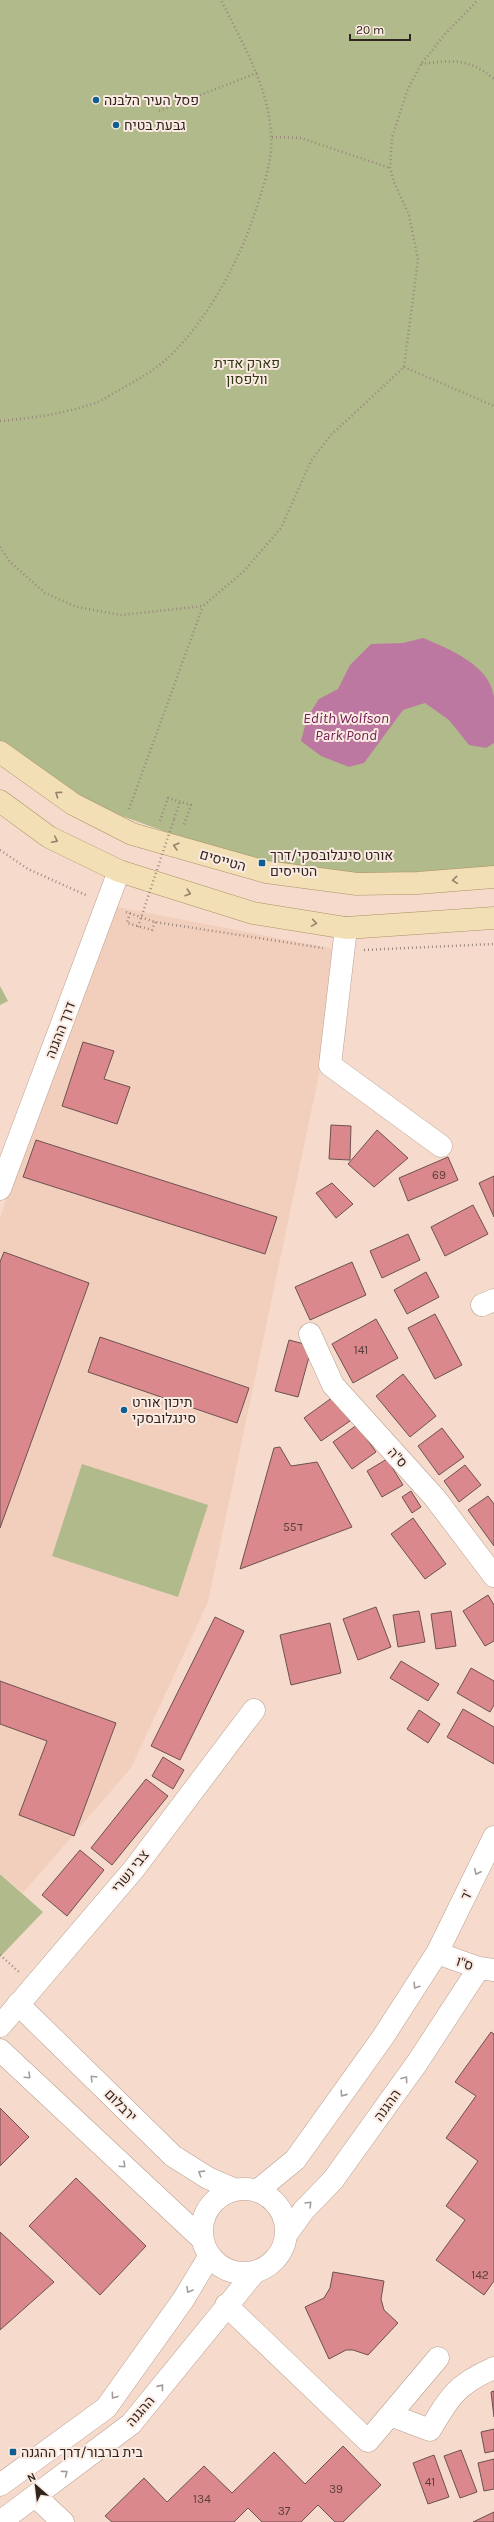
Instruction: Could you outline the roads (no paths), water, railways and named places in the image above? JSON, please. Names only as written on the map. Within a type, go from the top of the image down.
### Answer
[{"type":"main road","name":"הטייסים","points":[[0,752],[73,804],[132,834],[266,872],[357,884],[418,883],[494,877]]},
{"type":"main road","points":[[0,801],[49,837],[119,871],[253,913],[346,928],[494,918]]},
{"type":"street","name":"דרך ההגנה","points":[[0,1189],[119,871]]},
{"type":"street","points":[[346,928],[330,1065],[441,1146]]},
{"type":"street","name":"ס\"ה","points":[[310,1334],[333,1385],[435,1498],[494,1576]]},
{"type":"street","name":"צבי נשרי","points":[[0,2026],[134,1869],[254,1710]]},
{"type":"street","name":"ד'","points":[[437,1953],[494,1838]]},
{"type":"street","points":[[205,2248],[201,2225],[209,2207],[224,2194],[246,2190],[295,2160],[383,2037],[437,1953]]},
{"type":"street","name":"ס\"ו","points":[[437,1953],[486,1969]]},
{"type":"street","name":"ההגנה","points":[[286,2236],[304,2210],[333,2180],[486,1969]]},
{"type":"street","name":"ירבלום","points":[[18,2004],[173,2156],[208,2178],[246,2190]]},
{"type":"street","points":[[0,2050],[228,2271],[241,2274],[254,2273],[266,2268],[276,2259],[283,2248],[286,2236],[285,2223],[281,2210],[274,2201],[246,2190]]},
{"type":"street","name":"ההגנה","points":[[0,2485],[106,2408],[183,2300],[205,2248]]},
{"type":"street","name":"ההגנה","points":[[0,2522],[131,2424],[226,2305],[254,2273]]},
{"type":"street","points":[[226,2305],[368,2441],[438,2358]]},
{"type":"street","points":[[390,2415],[430,2430],[450,2396],[472,2378],[494,2368]]},
{"type":"street","points":[[35,2496],[63,2522]]},
{"type":"water","name":"Edith Wolfson Park Pond","points":[[423,638],[456,653],[477,667],[485,676],[491,686],[494,697],[494,743],[486,748],[469,745],[449,720],[425,703],[403,710],[364,763],[349,767],[321,756],[301,741],[307,718],[319,699],[338,689],[350,665],[371,644],[403,643]]},
{"type":"place","name":"פסל העיר הלבנה","points":[[96,100]]},
{"type":"place","name":"גבעת בטיח","points":[[116,125]]},
{"type":"place","name":"אורט סינגלובסקי/דרך הטייסים","points":[[262,863]]},
{"type":"place","name":"תיכון אורט סינגלובסקי","points":[[124,1410]]},
{"type":"place","name":"בית ברבור/דרך ההגנה","points":[[13,2452]]},
{"type":"park label","name":"פארק אדית וולפסון","points":[[247,372]]}]
